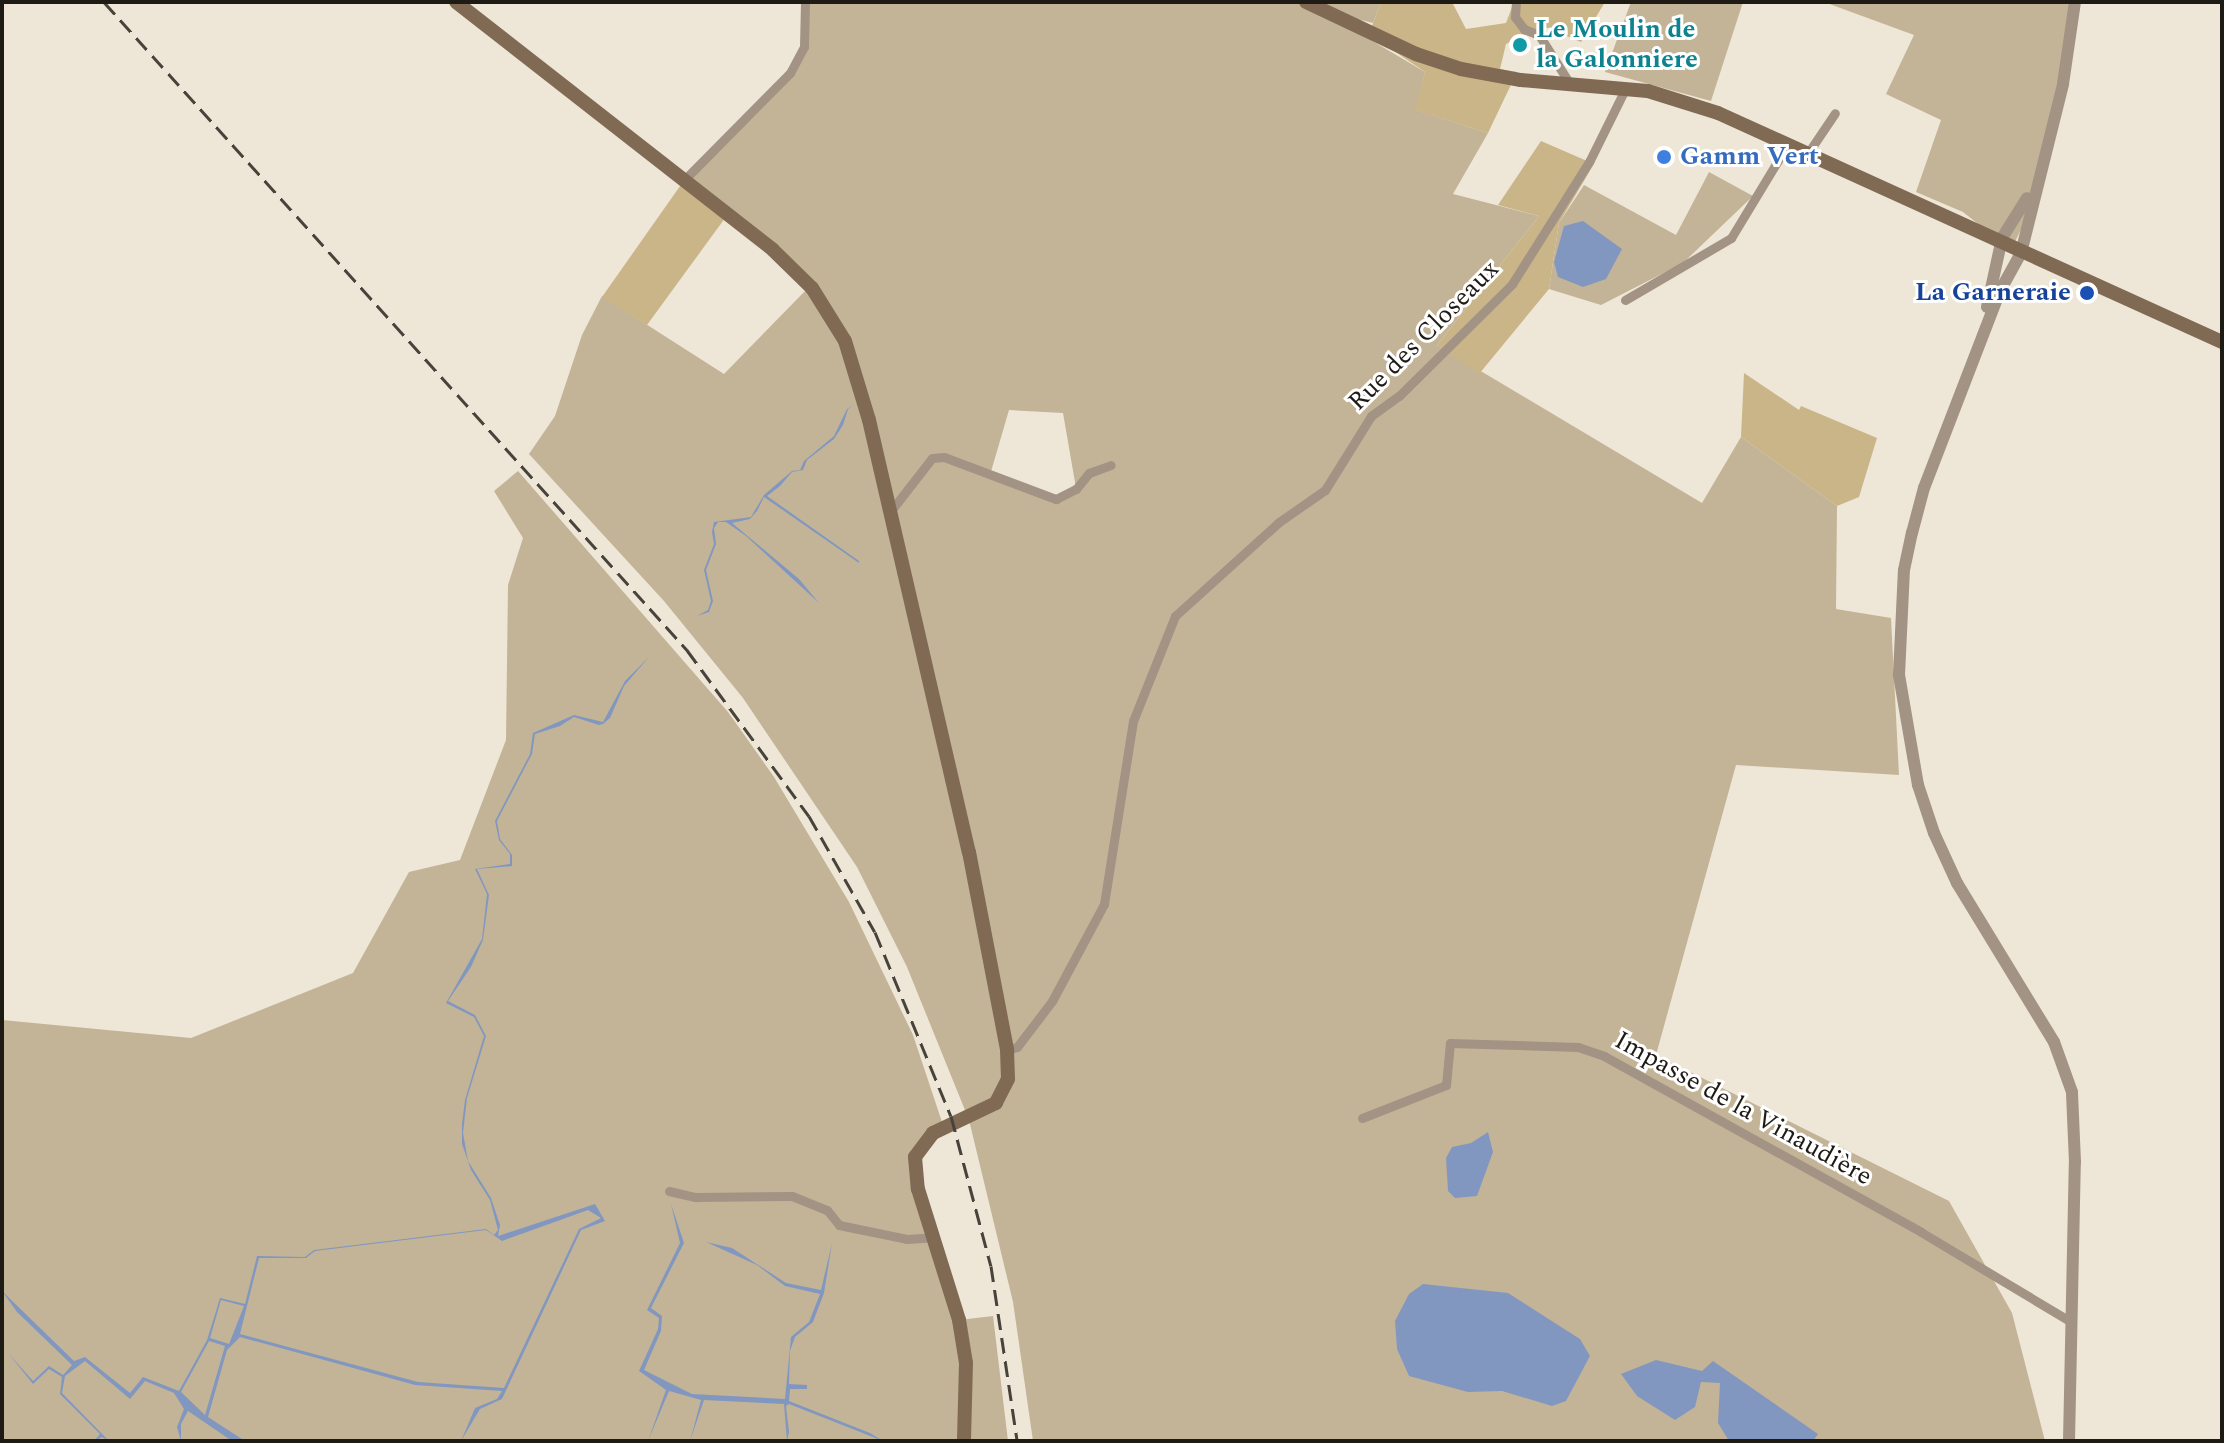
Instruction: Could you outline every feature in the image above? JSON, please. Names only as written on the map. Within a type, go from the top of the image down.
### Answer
[{"type":"main road","points":[[456,2],[685,179],[812,288],[845,341],[890,512],[984,918],[1007,1050],[1002,1094],[988,1110],[927,1138],[915,1157],[933,1237],[959,1320],[966,1363],[964,1441]]},
{"type":"main road","points":[[1306,2],[1416,54],[1461,69],[1570,84],[1626,87],[1718,113],[2000,244],[2222,342]]},
{"type":"street","points":[[685,179],[790,73],[804,47],[805,2]]},
{"type":"street","points":[[1516,2],[1515,17],[1524,29],[1539,35],[1570,84]]},
{"type":"street","points":[[2069,1441],[2072,1092],[2054,1042],[1957,883],[1934,833],[1918,785],[1899,675],[1904,570],[1912,533],[1983,335],[2008,272],[2021,253],[2034,185],[2063,84],[2075,2]]},
{"type":"street","name":"Rue des Closeaux","points":[[1007,1050],[1017,1047],[1052,1001],[1104,904],[1133,721],[1175,616],[1279,522],[1325,490],[1371,416],[1408,387],[1512,284],[1590,160],[1626,87]]},
{"type":"street","points":[[1808,153],[1835,113]]},
{"type":"street","points":[[1625,300],[1731,238],[1788,144]]},
{"type":"street","points":[[1983,335],[2000,244],[2034,185]]},
{"type":"street","points":[[890,512],[932,458],[944,457],[1056,499],[1076,489],[1089,473],[1111,465]]},
{"type":"street","name":"Impasse de la Vinaudière","points":[[1362,1118],[1446,1085],[1450,1043],[1578,1047],[1604,1056],[1921,1232],[2070,1321]]},
{"type":"street","points":[[669,1191],[696,1197],[792,1196],[827,1210],[839,1225],[907,1239],[933,1237]]},
{"type":"shaded area","points":[[805,2],[1381,2],[1373,23],[1320,10],[1425,72],[1416,110],[1488,133],[1453,194],[1539,216],[1437,345],[1702,503],[1741,437],[1837,506],[1836,609],[1891,618],[1899,775],[1736,765],[1656,1055],[1949,1201],[2012,1313],[2045,1441],[1033,1441],[1013,1302],[969,1120],[907,967],[857,867],[743,698],[664,601],[529,454],[555,416],[582,335],[602,296],[724,374],[807,289],[689,182],[738,122],[790,73],[804,47]],"holes":[[[1009,410],[1063,413],[1076,488],[1056,499],[990,475]]]},
{"type":"shaded area","points":[[1381,2],[1452,2],[1466,29],[1506,23],[1514,2],[1605,2],[1581,42],[1543,26],[1506,44],[1500,69],[1517,72],[1488,133],[1415,110],[1425,72],[1369,34]]},
{"type":"shaded area","points":[[1631,2],[1743,2],[1711,101],[1605,72]]},
{"type":"shaded area","points":[[1824,2],[2076,2],[2027,217],[2011,250],[1963,212],[1916,192],[1941,120],[1886,94],[1914,35]]},
{"type":"shaded area","points":[[1541,141],[1594,164],[1559,223],[1549,289],[1479,374],[1437,345],[1539,216],[1498,205]]},
{"type":"shaded area","points":[[1709,172],[1753,196],[1683,263],[1601,305],[1549,289],[1559,223],[1584,185],[1676,235]]},
{"type":"shaded area","points":[[685,179],[728,214],[647,325],[602,297]]},
{"type":"shaded area","points":[[1744,373],[1799,410],[1801,406],[1877,438],[1859,497],[1837,506],[1741,437]]},
{"type":"shaded area","points":[[518,471],[728,712],[774,777],[849,902],[913,1035],[942,1122],[915,1157],[959,1320],[993,1316],[1008,1441],[2,1441],[2,1020],[191,1038],[353,973],[409,872],[460,860],[506,740],[508,585],[523,538],[494,491]]},
{"type":"water","points":[[1583,221],[1622,249],[1606,279],[1583,287],[1558,277],[1554,262],[1564,226]]},
{"type":"water","points":[[854,405],[848,409],[834,439],[807,460],[803,470],[792,472],[767,496],[859,563],[764,497],[750,519],[732,523],[799,579],[819,603],[746,536],[726,522],[718,522],[714,528],[716,544],[706,570],[713,601],[709,612],[697,616],[708,610],[711,601],[704,570],[714,544],[712,532],[714,522],[751,517],[764,495],[792,471],[800,470],[804,461],[834,436],[847,409]]},
{"type":"water","points":[[649,657],[624,686],[610,718],[603,724],[574,717],[560,726],[535,734],[532,754],[497,821],[500,839],[512,855],[512,866],[477,869],[489,895],[483,940],[471,967],[448,1001],[475,1015],[486,1036],[467,1098],[463,1133],[468,1161],[491,1198],[500,1225],[498,1236],[595,1204],[605,1221],[581,1230],[502,1399],[480,1409],[461,1441],[475,1408],[497,1399],[502,1391],[415,1385],[240,1337],[227,1350],[208,1417],[245,1441],[232,1441],[188,1411],[181,1424],[181,1441],[177,1427],[184,1409],[174,1393],[145,1381],[130,1399],[85,1361],[65,1376],[62,1393],[109,1441],[102,1437],[94,1441],[100,1434],[60,1394],[62,1377],[49,1369],[33,1384],[8,1353],[33,1381],[49,1366],[63,1375],[72,1365],[17,1312],[2,1291],[74,1361],[85,1357],[130,1393],[143,1377],[179,1391],[207,1340],[220,1298],[245,1304],[257,1256],[305,1257],[314,1250],[486,1229],[494,1235],[498,1230],[490,1200],[471,1170],[462,1144],[465,1100],[484,1036],[474,1017],[446,1003],[482,939],[487,894],[475,869],[510,864],[510,854],[499,840],[495,821],[530,754],[533,733],[574,715],[603,722],[625,681]],"holes":[[[588,1210],[601,1218],[579,1229],[504,1388],[418,1382],[240,1334],[259,1258],[306,1258],[315,1251],[486,1230],[502,1241]],[[221,1300],[244,1306],[229,1344],[210,1338]],[[209,1341],[225,1346],[205,1415],[181,1392]]]},
{"type":"water","points":[[1488,1132],[1493,1152],[1477,1196],[1455,1198],[1448,1191],[1446,1158],[1452,1147],[1471,1143]]},
{"type":"water","points":[[671,1204],[684,1243],[651,1308],[662,1316],[661,1331],[644,1370],[692,1394],[785,1399],[791,1337],[809,1322],[820,1294],[785,1286],[757,1265],[706,1242],[732,1248],[786,1283],[821,1290],[832,1243],[824,1293],[813,1322],[795,1337],[790,1351],[789,1384],[807,1385],[807,1389],[790,1389],[789,1401],[883,1441],[789,1404],[786,1406],[787,1441],[784,1404],[704,1400],[690,1441],[701,1400],[669,1391],[648,1441],[666,1390],[639,1371],[658,1329],[659,1318],[647,1310],[680,1243]]},
{"type":"water","points":[[1423,1284],[1508,1293],[1580,1339],[1590,1356],[1566,1401],[1552,1406],[1502,1391],[1468,1392],[1409,1376],[1397,1349],[1395,1321],[1409,1294]]},
{"type":"water","points":[[1656,1360],[1702,1371],[1713,1361],[1818,1434],[1813,1441],[1729,1441],[1718,1423],[1720,1383],[1701,1382],[1695,1407],[1675,1420],[1637,1396],[1621,1374]]},
{"type":"railway","points":[[104,2],[687,650],[809,816],[875,932],[951,1116],[991,1266],[1017,1441]]},
{"type":"place","name":"Le Moulin de la Galonniere","points":[[1520,45]]},
{"type":"place","name":"Gamm Vert","points":[[1664,157]]},
{"type":"place","name":"La Garneraie","points":[[2087,293]]}]
